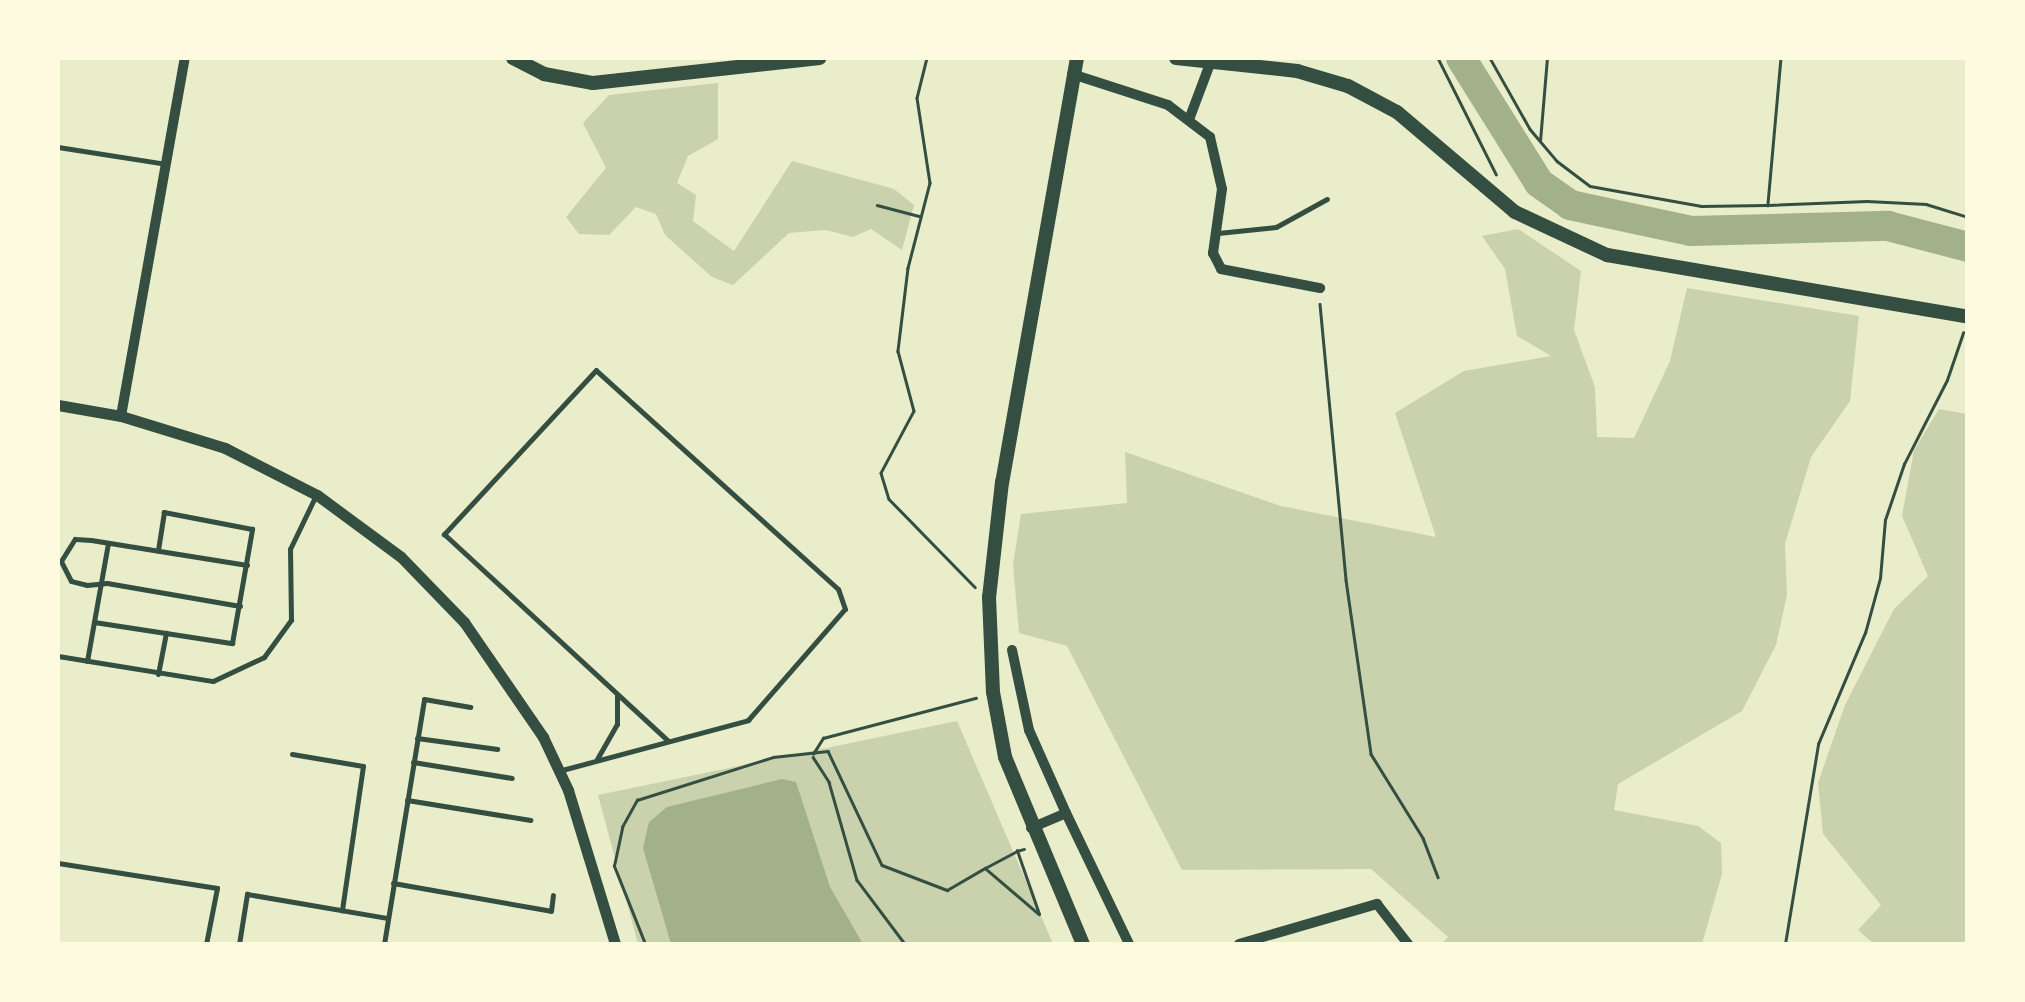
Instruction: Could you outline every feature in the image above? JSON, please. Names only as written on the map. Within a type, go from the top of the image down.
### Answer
[{"type":"main road","points":[[513,58],[544,74],[593,82],[820,58]]},
{"type":"main road","points":[[1076,58],[1002,482],[989,597],[996,708],[1030,828],[1084,944]]},
{"type":"main road","points":[[1176,58],[1297,71],[1348,86],[1397,112],[1495,195],[1558,236],[1607,255],[1967,315]]},
{"type":"street","points":[[121,416],[185,58]]},
{"type":"street","points":[[1190,117],[1211,62]]},
{"type":"street","points":[[1072,74],[1128,88],[1190,117],[1210,137],[1219,162],[1214,253],[1220,269],[1234,277],[1320,288]]},
{"type":"street","points":[[58,405],[121,416],[224,448],[317,495],[401,557],[464,622],[559,770],[614,944]]},
{"type":"street","points":[[1012,650],[1029,730],[1129,944]]},
{"type":"street","points":[[1030,828],[1066,813]]},
{"type":"street","points":[[1239,944],[1376,904],[1408,944]]},
{"type":"lane","points":[[58,146],[166,164]]},
{"type":"lane","points":[[1218,233],[1276,227],[1327,199]]},
{"type":"lane","points":[[559,770],[748,720],[845,608],[838,589],[596,370],[444,534],[668,741]]},
{"type":"lane","points":[[58,656],[213,681],[264,657],[292,620],[290,549],[317,495]]},
{"type":"lane","points":[[94,622],[232,643],[247,565],[247,526],[164,512],[158,551]]},
{"type":"lane","points":[[240,606],[71,581],[61,560],[74,540],[247,565]]},
{"type":"lane","points":[[87,661],[108,543]]},
{"type":"lane","points":[[158,674],[166,633]]},
{"type":"lane","points":[[596,759],[617,724],[616,693]]},
{"type":"lane","points":[[384,944],[424,700],[470,707]]},
{"type":"lane","points":[[417,738],[497,750]]},
{"type":"lane","points":[[292,754],[362,766],[342,910]]},
{"type":"lane","points":[[414,762],[512,778]]},
{"type":"lane","points":[[407,800],[530,820]]},
{"type":"lane","points":[[58,863],[216,888],[206,944]]},
{"type":"lane","points":[[394,883],[551,911],[553,895]]},
{"type":"lane","points":[[239,944],[247,894],[388,918]]},
{"type":"path","points":[[927,58],[918,98],[930,183],[898,352],[914,411],[881,473],[883,487],[989,597]]},
{"type":"path","points":[[1438,58],[1492,159],[1495,195]]},
{"type":"path","points":[[1490,58],[1540,141],[1590,186],[1701,206],[1867,200],[1926,204],[1968,217]]},
{"type":"path","points":[[1540,141],[1547,58]]},
{"type":"path","points":[[1768,205],[1782,58]]},
{"type":"path","points":[[878,205],[921,216]]},
{"type":"path","points":[[1320,288],[1324,378],[1336,429],[1346,580],[1371,754],[1423,838],[1438,876]]},
{"type":"path","points":[[1785,944],[1818,744],[1864,632],[1880,578],[1885,520],[1904,464],[1947,380],[1967,315]]},
{"type":"path","points":[[812,755],[823,738],[981,698]]},
{"type":"path","points":[[645,944],[614,866],[622,827],[636,800],[773,757],[828,751],[882,865],[947,890],[1024,848],[1030,828]]},
{"type":"path","points":[[812,755],[829,782],[856,880],[905,944]]},
{"type":"path","points":[[985,868],[1039,914],[1016,852]]},
{"type":"shaded area","points":[[718,83],[718,139],[688,156],[677,183],[696,195],[693,221],[734,251],[792,161],[894,189],[914,205],[902,250],[871,229],[853,237],[826,230],[789,233],[733,285],[712,277],[665,235],[656,214],[636,207],[609,235],[579,234],[566,217],[606,168],[583,123],[609,95]]},
{"type":"shaded area","points":[[1518,229],[1581,271],[1574,330],[1595,387],[1597,437],[1634,438],[1670,361],[1687,288],[1859,316],[1850,401],[1811,457],[1785,544],[1787,595],[1776,645],[1742,711],[1618,784],[1614,810],[1698,826],[1721,843],[1722,874],[1702,944],[1441,944],[1448,937],[1371,869],[1182,870],[1067,646],[1019,633],[1013,565],[1021,514],[1127,503],[1125,452],[1281,506],[1436,537],[1395,413],[1464,371],[1551,356],[1517,336],[1505,269],[1482,236]]},
{"type":"shaded area","points":[[1939,409],[1967,414],[1967,944],[1874,944],[1858,930],[1881,905],[1823,834],[1818,783],[1845,705],[1894,609],[1928,576],[1902,516],[1914,450]]},
{"type":"shaded area","points":[[957,721],[1053,944],[638,944],[598,795]]},
{"type":"shaded area","points":[[782,779],[796,782],[830,887],[863,944],[671,944],[643,848],[649,822],[667,807]]},
{"type":"waterway","points":[[1461,58],[1539,183],[1570,205],[1691,231],[1888,226],[1968,247]]}]
